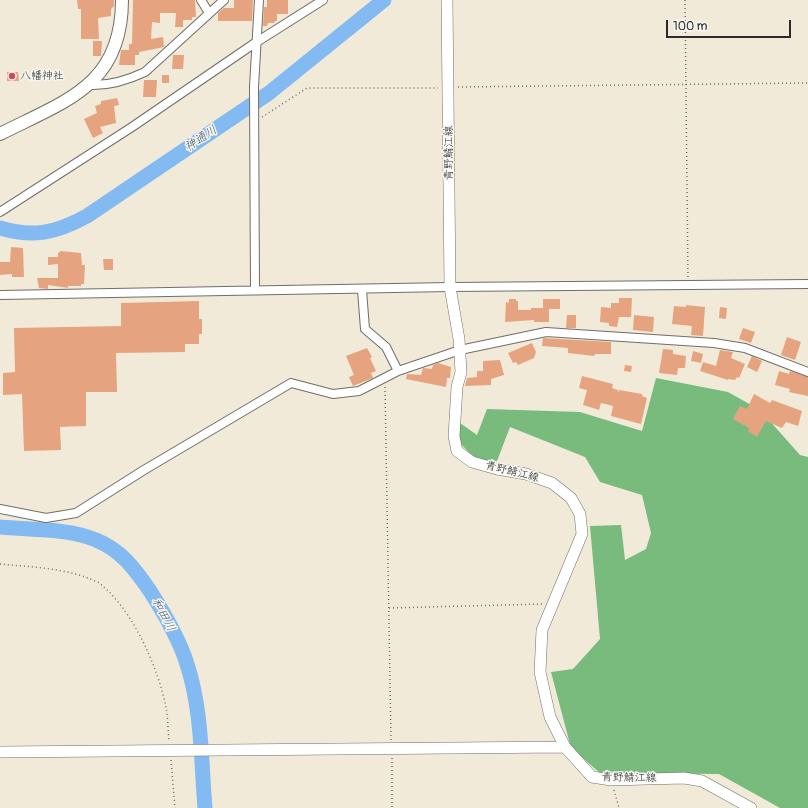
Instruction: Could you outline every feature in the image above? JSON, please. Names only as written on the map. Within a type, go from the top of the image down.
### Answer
[{"type":"main road","points":[[0,134],[77,95],[98,76],[118,39],[122,0]]},
{"type":"main road","name":"青野鯖江線","points":[[447,0],[450,287],[460,350],[461,372],[457,387],[454,436],[456,452],[472,462],[497,469],[526,474],[552,483],[571,498],[580,514],[582,534],[542,630],[540,672],[550,717],[565,747],[592,777],[611,780],[684,778],[702,781],[751,808]]},
{"type":"main road","points":[[0,752],[565,747]]},
{"type":"street","points":[[201,0],[209,13]]},
{"type":"street","points":[[89,85],[100,85],[131,78],[145,72],[224,0]]},
{"type":"street","points":[[255,290],[254,93],[255,43],[259,0]]},
{"type":"street","points":[[0,212],[132,127],[255,43],[323,0]]},
{"type":"street","points":[[0,295],[255,290],[362,290],[450,287],[808,284]]},
{"type":"street","points":[[362,290],[365,329],[386,347],[398,371]]},
{"type":"street","points":[[0,509],[46,518],[76,513],[144,470],[291,383],[333,394],[359,391],[385,383],[398,371],[460,350],[546,332],[714,343],[745,348],[808,372]]},
{"type":"path","points":[[685,0],[688,285]]},
{"type":"path","points":[[254,119],[307,88],[448,88],[808,83]]},
{"type":"path","points":[[385,383],[392,808]]},
{"type":"path","points":[[0,564],[38,568],[77,575],[97,581],[111,594],[129,616],[142,637],[166,708],[169,741]]},
{"type":"path","points":[[389,608],[553,604]]},
{"type":"path","points":[[171,760],[175,808]]},
{"type":"path","points":[[611,780],[619,808]]},
{"type":"green space","points":[[656,378],[728,392],[760,410],[800,455],[808,457],[808,808],[780,808],[719,774],[600,773],[571,748],[551,672],[573,669],[600,639],[590,526],[621,525],[625,560],[646,549],[651,533],[642,495],[600,482],[585,457],[510,427],[497,461],[476,460],[460,443],[460,423],[477,435],[487,409],[580,412],[642,431]]},
{"type":"building","points":[[77,0],[114,0],[114,6],[111,9],[111,16],[98,18],[99,39],[81,39],[81,9],[78,9]]},
{"type":"building","points":[[133,0],[195,0],[196,17],[192,17],[192,20],[183,20],[183,27],[175,27],[176,13],[160,13],[160,23],[152,22],[151,39],[163,37],[164,47],[139,52],[139,55],[135,55],[135,65],[119,65],[121,50],[129,50],[129,44],[132,44]]},
{"type":"building","points":[[234,0],[253,0],[252,21],[218,21],[218,13],[224,8],[234,8]]},
{"type":"building","points":[[267,0],[288,0],[288,14],[277,14],[277,21],[274,23],[268,23],[267,26],[263,26],[264,7],[267,7]]},
{"type":"building","points":[[93,41],[102,41],[101,56],[93,56]]},
{"type":"building","points":[[173,55],[184,55],[183,69],[172,69]]},
{"type":"building","points":[[7,72],[18,72],[19,81],[7,81]]},
{"type":"building","points":[[162,75],[169,75],[169,83],[162,83]]},
{"type":"building","points":[[144,80],[157,80],[156,97],[143,97]]},
{"type":"building","points":[[117,98],[119,105],[114,106],[116,123],[100,127],[103,133],[93,138],[84,119],[97,113],[95,106],[101,104],[101,101]]},
{"type":"building","points":[[11,247],[23,248],[24,277],[12,277],[12,274],[0,275],[0,262],[10,262]]},
{"type":"building","points":[[61,251],[81,253],[82,265],[85,265],[84,284],[81,284],[81,286],[68,286],[68,288],[48,285],[48,289],[39,288],[37,278],[58,278],[58,264],[48,265],[48,257],[58,257],[58,253]]},
{"type":"building","points":[[103,259],[113,259],[113,270],[104,270]]},
{"type":"building","points":[[619,298],[632,298],[631,317],[619,317],[617,327],[609,326],[609,323],[600,322],[601,307],[611,308],[611,303],[619,303]]},
{"type":"building","points":[[509,299],[516,299],[516,301],[518,301],[518,310],[531,310],[531,308],[543,308],[543,299],[560,299],[560,309],[549,309],[549,322],[534,322],[534,320],[505,322],[506,302],[509,303]]},
{"type":"building","points":[[199,301],[199,319],[202,319],[202,334],[199,334],[199,344],[185,344],[185,352],[116,353],[117,392],[86,392],[86,426],[60,427],[61,450],[24,451],[22,394],[3,395],[3,373],[15,372],[14,328],[121,326],[121,303]]},
{"type":"building","points":[[686,305],[705,307],[703,336],[691,335],[692,326],[672,324],[674,306],[686,307]]},
{"type":"building","points":[[720,307],[727,308],[726,319],[719,318]]},
{"type":"building","points":[[567,315],[576,315],[576,328],[566,328]]},
{"type":"building","points":[[634,315],[654,317],[653,332],[633,330]]},
{"type":"building","points":[[743,328],[755,332],[751,343],[739,339]]},
{"type":"building","points":[[787,337],[801,342],[795,360],[781,355]]},
{"type":"building","points":[[543,338],[611,342],[611,354],[595,354],[594,356],[568,353],[568,348],[542,346]]},
{"type":"building","points":[[532,343],[536,352],[534,358],[518,365],[516,362],[513,363],[508,353]]},
{"type":"building","points":[[367,348],[372,357],[370,358],[376,371],[371,373],[373,378],[353,386],[349,377],[354,375],[346,356]]},
{"type":"building","points":[[663,349],[673,350],[673,354],[686,356],[685,368],[678,368],[677,375],[659,373]]},
{"type":"building","points":[[720,350],[733,352],[731,358],[745,364],[739,378],[737,377],[735,380],[728,380],[700,371],[703,362],[716,366]]},
{"type":"building","points":[[693,351],[703,354],[701,363],[691,361]]},
{"type":"building","points":[[752,356],[762,361],[757,372],[747,367]]},
{"type":"building","points":[[500,360],[504,375],[491,379],[491,385],[465,386],[467,378],[477,377],[477,371],[483,371],[483,361]]},
{"type":"building","points":[[438,363],[451,367],[450,378],[447,378],[446,387],[406,379],[407,374],[421,375],[423,368],[432,369],[433,365]]},
{"type":"building","points":[[625,365],[632,366],[631,372],[624,371]]},
{"type":"building","points":[[779,371],[789,374],[790,371],[808,377],[808,396],[789,392],[790,389],[775,385]]},
{"type":"building","points":[[582,376],[613,384],[612,388],[618,390],[619,393],[619,390],[642,394],[642,396],[647,398],[641,424],[611,416],[613,406],[601,403],[599,410],[583,405],[587,390],[579,388]]},
{"type":"building","points":[[754,394],[770,403],[772,400],[802,411],[798,426],[786,422],[782,428],[766,421],[757,437],[748,431],[749,428],[733,419],[740,406],[747,409]]},
{"type":"waterway","name":"神通川","points":[[0,228],[23,233],[44,232],[55,230],[87,216],[269,93],[384,0]]},
{"type":"waterway","name":"和田川","points":[[0,527],[61,531],[85,536],[113,549],[127,561],[139,575],[171,626],[180,645],[192,681],[196,699],[202,753],[205,808]]},
{"type":"place","name":"八幡神社","points":[[12,76]]}]
